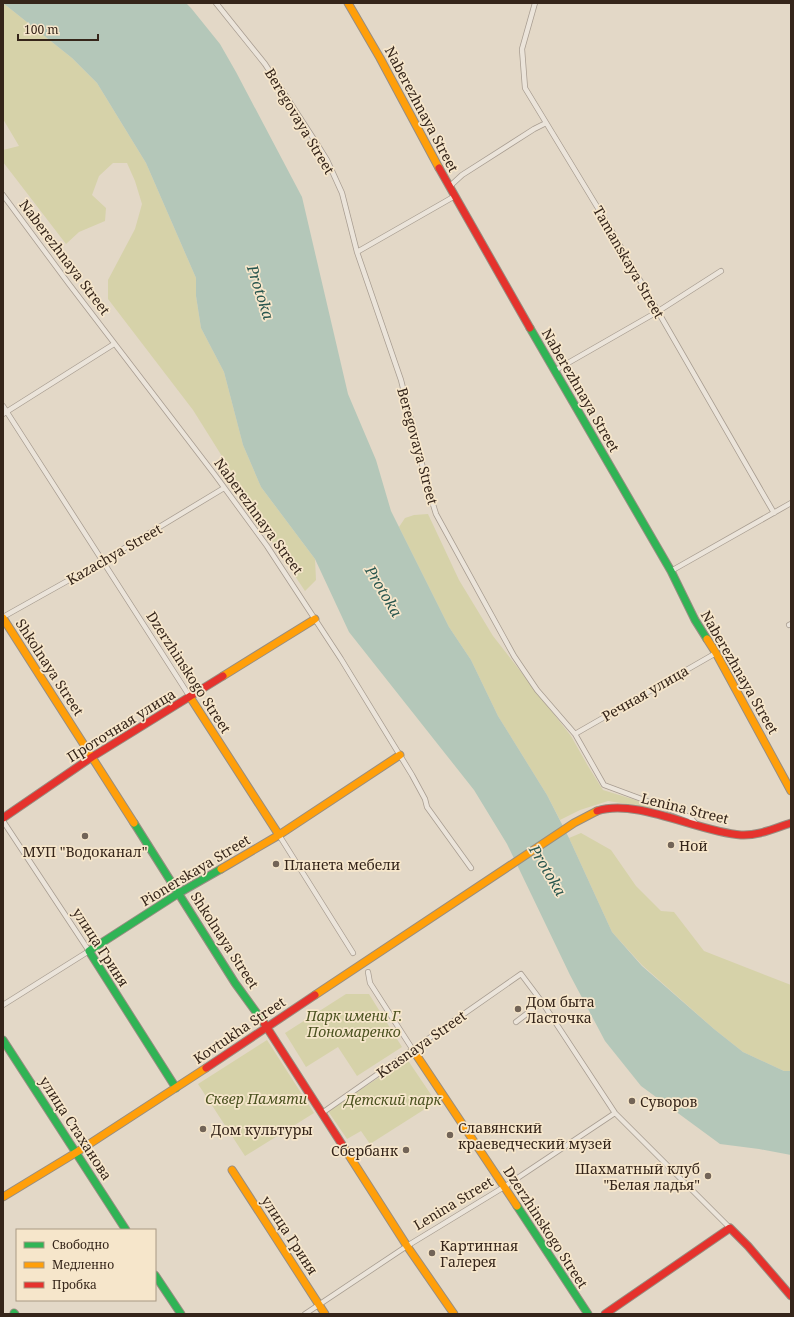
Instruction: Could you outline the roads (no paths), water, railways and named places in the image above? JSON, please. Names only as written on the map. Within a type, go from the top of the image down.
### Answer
[{"type":"street","name":"Beregovaya Street","points":[[216,3],[265,64],[324,155],[342,193],[357,252],[401,380],[436,514],[514,656],[537,690],[575,734],[604,785],[690,817],[698,826]]},
{"type":"street","name":"Naberezhnaya Street","points":[[348,3],[380,58],[449,187],[671,571],[695,620],[716,653],[791,791]]},
{"type":"street","name":"Tamanskaya Street","points":[[535,3],[522,49],[526,88],[607,222],[657,312],[774,513]]},
{"type":"street","points":[[449,187],[462,175],[534,129],[546,123]]},
{"type":"street","name":"Naberezhnaya Street","points":[[3,195],[267,546],[342,659],[425,799],[426,807],[471,868]]},
{"type":"street","points":[[357,252],[455,196]]},
{"type":"street","points":[[554,371],[657,312],[720,271]]},
{"type":"street","points":[[5,413],[114,344]]},
{"type":"street","name":"Dzerzhinskogo Street","points":[[3,406],[5,413],[279,835],[353,953]]},
{"type":"street","name":"Kazachya Street","points":[[3,617],[103,562],[224,488]]},
{"type":"street","points":[[671,571],[791,503]]},
{"type":"street","name":"Shkolnaya Street","points":[[3,617],[236,983],[267,1027],[407,1246],[454,1314]]},
{"type":"street","name":"Проточная улица","points":[[3,819],[92,757],[315,619]]},
{"type":"street","name":"Речная улица","points":[[575,734],[716,653]]},
{"type":"street","name":"Pionerskaya Street","points":[[3,1005],[179,892],[279,835],[400,756]]},
{"type":"street","name":"Lenina Street","points":[[486,880],[574,822],[592,813],[607,808],[640,810],[728,833],[752,835],[791,823]]},
{"type":"street","name":"улица Гриня","points":[[3,819],[176,1088]]},
{"type":"street","name":"Kovtukha Street","points":[[3,1197],[77,1152],[176,1088],[486,880]]},
{"type":"street","name":"Dzerzhinskogo Street","points":[[368,972],[370,982],[413,1050],[588,1314]]},
{"type":"street","name":"Krasnaya Street","points":[[322,1113],[521,974],[542,1002]]},
{"type":"street","points":[[516,1022],[542,1002],[615,1113],[748,1246],[791,1296]]},
{"type":"street","name":"улица Стаханова","points":[[3,1040],[77,1152],[125,1229]]},
{"type":"street","name":"Lenina Street","points":[[305,1314],[407,1246],[504,1187],[615,1113]]},
{"type":"street","name":"улица Гриня","points":[[232,1170],[325,1314]]},
{"type":"street","points":[[605,1314],[730,1228]]},
{"type":"street","points":[[156,1276],[181,1314]]},
{"type":"water","name":"Protoka","points":[[3,3],[186,3],[220,44],[302,197],[348,394],[376,460],[391,511],[449,627],[471,660],[498,716],[547,795],[569,838],[612,932],[642,966],[714,1029],[743,1052],[784,1071],[791,1071],[791,1155],[720,1144],[641,1086],[605,1041],[570,975],[507,844],[474,790],[349,632],[315,559],[261,487],[243,445],[224,372],[201,328],[196,296],[196,278],[146,163],[97,83],[72,58]]},
{"type":"place","name":"МУП \"Водоканал\"","points":[[85,836]]},
{"type":"place","name":"Ной","points":[[671,845]]},
{"type":"place","name":"Планета мебели","points":[[276,864]]},
{"type":"place","name":"Дом быта Ласточка","points":[[518,1009]]},
{"type":"place","name":"Суворов","points":[[632,1101]]},
{"type":"place","name":"Дом культуры","points":[[203,1129]]},
{"type":"place","name":"Славянский краеведческий музей","points":[[450,1135]]},
{"type":"place","name":"Сбербанк","points":[[406,1150]]},
{"type":"place","name":"Шахматный клуб \"Белая ладья\"","points":[[708,1176]]},
{"type":"place","name":"Картинная Галерея","points":[[432,1253]]},
{"type":"park label","name":"Парк имени Г. Пономаренко","points":[[354,1024]]},
{"type":"park label","name":"Сквер Памяти","points":[[256,1098]]},
{"type":"park label","name":"Детский парк","points":[[393,1099]]}]
